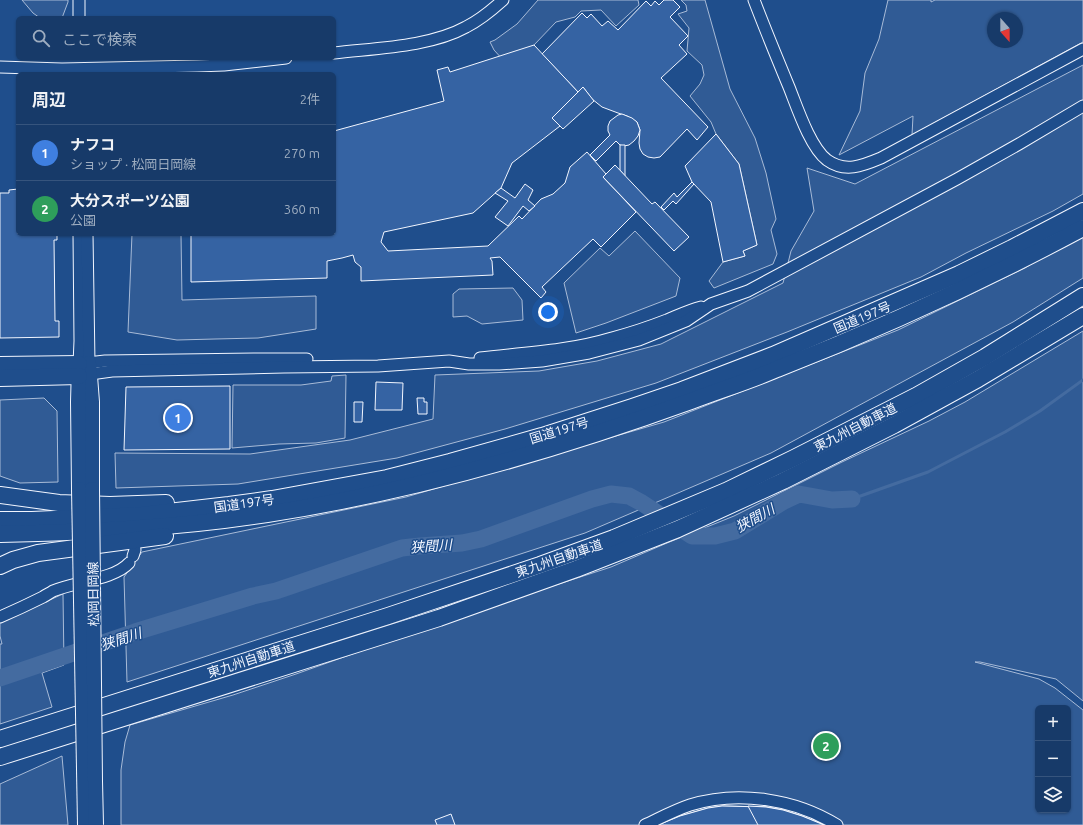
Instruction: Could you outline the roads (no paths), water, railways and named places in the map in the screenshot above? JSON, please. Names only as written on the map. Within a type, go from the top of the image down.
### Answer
[{"type":"highway","name":"国道197号","points":[[0,520],[142,515],[178,512],[272,499],[400,475],[542,436],[682,390],[759,361],[959,274],[1083,211]]},
{"type":"highway","name":"国道197号","points":[[0,534],[141,529],[268,514],[395,490],[533,454],[651,415],[775,370],[878,328],[1040,251],[1083,228]]},
{"type":"highway","name":"東九州自動車道","points":[[821,453],[985,357],[1083,296]]},
{"type":"highway","name":"東九州自動車道","points":[[0,757],[439,618],[532,585],[726,491],[894,425],[978,379],[1083,316]]},
{"type":"highway","points":[[0,366],[85,369]]},
{"type":"highway","points":[[0,378],[85,369]]},
{"type":"highway","points":[[0,495],[59,503],[110,505],[168,503],[210,500],[350,479],[400,475]]},
{"type":"highway","points":[[0,566],[13,560],[38,553],[132,553],[201,531],[268,514]]},
{"type":"highway","name":"東九州自動車道","points":[[0,739],[388,616],[540,565],[618,544]]},
{"type":"highway","points":[[0,768],[126,717]]},
{"type":"main road","name":"松岡日岡線","points":[[85,369],[85,825]]},
{"type":"main road","name":"松岡日岡線","points":[[85,489],[96,825]]},
{"type":"street","points":[[79,0],[79,16]]},
{"type":"street","points":[[336,53],[414,43],[440,37],[466,27],[483,17],[503,0]]},
{"type":"street","points":[[754,0],[810,137],[826,159],[833,164],[840,166],[863,166],[881,158],[1083,49]]},
{"type":"street","points":[[0,67],[81,68],[197,66],[268,60]]},
{"type":"street","points":[[85,369],[105,361],[254,359],[449,361],[572,348],[628,334],[690,310],[711,304],[738,289],[798,263],[957,179],[1083,106]]},
{"type":"street","points":[[79,236],[80,341],[85,369]]},
{"type":"street","points":[[85,369],[87,236]]},
{"type":"street","points":[[0,617],[53,591],[109,575],[121,570],[132,553]]},
{"type":"street","points":[[645,825],[674,812],[702,802],[727,799],[751,799],[802,808],[837,825]]},
{"type":"waterway","points":[[852,499],[928,472],[1005,432],[1040,411],[1083,380]]},
{"type":"waterway","name":"狭間川","points":[[0,678],[135,632],[253,596],[276,591],[402,548],[462,543],[481,539],[592,499],[611,494],[629,496],[692,536],[715,536],[735,531],[784,501],[799,494],[832,500],[852,499]]},
{"type":"place","name":"ナフコ","points":[[178,418]]},
{"type":"place","name":"大分スポーツ公園","points":[[826,746]]}]
